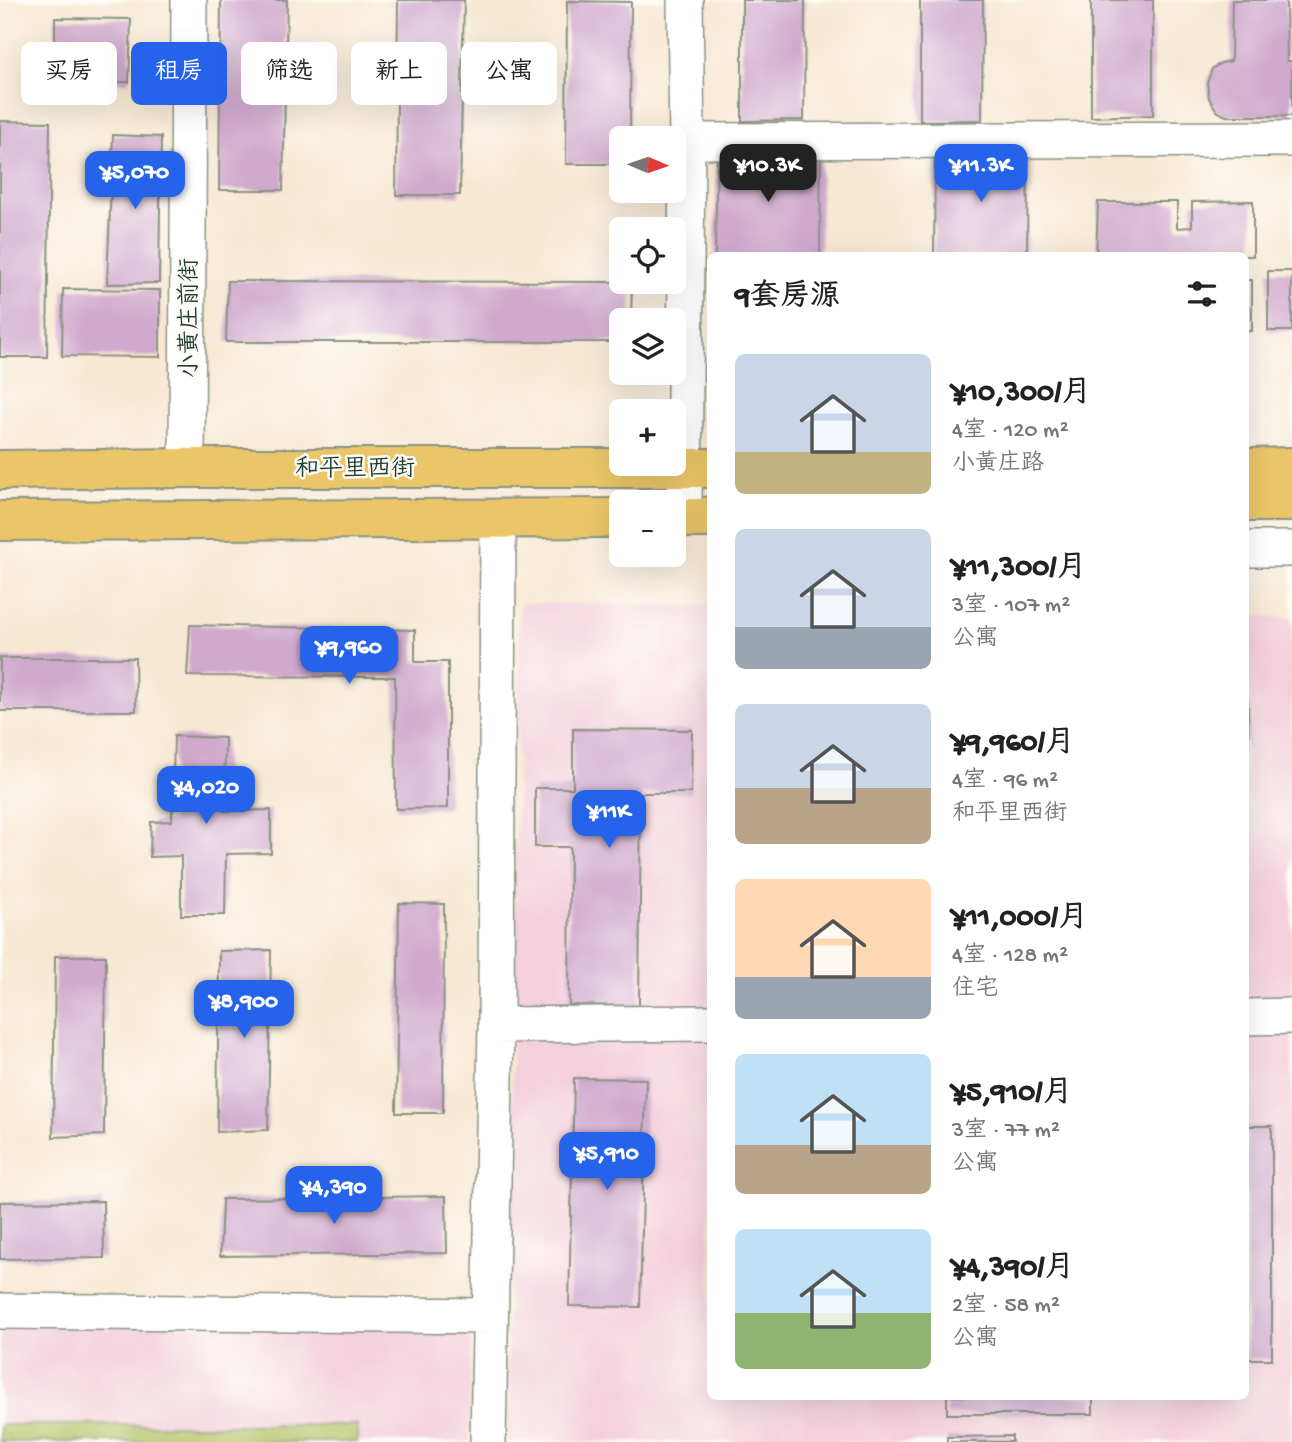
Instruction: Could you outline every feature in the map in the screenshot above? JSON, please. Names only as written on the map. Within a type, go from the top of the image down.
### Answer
[{"type":"main road","points":[[1249,467],[1292,467]]},
{"type":"main road","name":"和平里西街","points":[[0,470],[697,468]]},
{"type":"main road","points":[[1249,502],[1292,502]]},
{"type":"main road","points":[[0,521],[609,518]]},
{"type":"street","name":"小黄庄前街","points":[[187,468],[189,0]]},
{"type":"street","points":[[685,0],[697,518]]},
{"type":"street","points":[[687,141],[1292,139]]},
{"type":"street","points":[[488,1442],[496,1025],[498,518]]},
{"type":"street","points":[[1249,549],[1292,549]]},
{"type":"street","points":[[1249,1017],[1292,1016]]},
{"type":"street","points":[[496,1025],[707,1023]]},
{"type":"street","points":[[0,1311],[490,1316]]},
{"type":"shaded area","points":[[520,603],[707,606],[707,1400],[1249,1400],[1249,616],[1292,617],[1292,1442],[506,1442]]},
{"type":"shaded area","points":[[0,1324],[471,1329],[469,1442],[0,1442]]},
{"type":"green space","points":[[0,1425],[357,1425],[357,1442],[0,1442]]},
{"type":"building","points":[[221,0],[287,0],[286,42],[241,42],[241,105],[285,105],[283,190],[219,190],[220,105],[227,105],[227,42],[221,42]]},
{"type":"building","points":[[398,0],[464,0],[463,42],[461,42],[460,195],[396,195],[397,105],[447,105],[447,42],[398,42]]},
{"type":"building","points":[[742,0],[805,0],[804,120],[742,121]]},
{"type":"building","points":[[920,0],[983,0],[982,120],[920,121]]},
{"type":"building","points":[[1091,0],[1153,0],[1153,115],[1091,117]]},
{"type":"building","points":[[1232,0],[1286,0],[1287,61],[1292,61],[1292,116],[1226,116],[1217,111],[1209,98],[1207,83],[1212,69],[1231,61]]},
{"type":"building","points":[[567,1],[631,2],[630,126],[609,126],[609,164],[566,164]]},
{"type":"building","points":[[55,18],[131,19],[129,82],[117,82],[117,42],[55,42]]},
{"type":"building","points":[[0,121],[50,122],[47,357],[0,357]]},
{"type":"building","points":[[113,135],[161,137],[159,283],[107,284]]},
{"type":"building","points":[[717,151],[821,152],[820,252],[715,252]]},
{"type":"building","points":[[1028,151],[1027,252],[934,252],[935,152]]},
{"type":"building","points":[[1253,201],[1253,256],[1249,256],[1249,252],[1096,252],[1098,202],[1177,202],[1177,228],[1192,227],[1192,202]]},
{"type":"building","points":[[1268,271],[1292,271],[1292,331],[1268,331]]},
{"type":"building","points":[[1249,280],[1252,280],[1252,331],[1249,331]]},
{"type":"building","points":[[228,281],[609,282],[609,294],[632,294],[631,308],[609,308],[609,342],[226,342]]},
{"type":"building","points":[[63,289],[160,290],[160,357],[62,356]]},
{"type":"building","points":[[190,625],[415,630],[415,662],[448,662],[448,808],[396,809],[395,677],[187,676]]},
{"type":"building","points":[[0,658],[135,658],[136,711],[0,711]]},
{"type":"building","points":[[573,729],[692,730],[691,793],[641,793],[639,1006],[569,1005],[570,847],[535,847],[535,788],[573,788]]},
{"type":"building","points":[[174,736],[225,738],[224,811],[271,810],[271,853],[226,854],[225,915],[181,915],[181,856],[150,857],[151,822],[172,821]]},
{"type":"building","points":[[399,903],[444,904],[443,1113],[396,1113]]},
{"type":"building","points":[[271,950],[268,1130],[217,1132],[219,951]]},
{"type":"building","points":[[55,956],[106,956],[104,1135],[53,1137]]},
{"type":"building","points":[[574,1078],[646,1079],[640,1307],[569,1306]]},
{"type":"building","points":[[1249,1126],[1272,1126],[1272,1359],[1249,1359]]},
{"type":"building","points":[[446,1196],[447,1253],[220,1256],[222,1199]]},
{"type":"building","points":[[103,1201],[104,1258],[0,1259],[0,1202]]},
{"type":"building","points":[[947,1400],[1093,1400],[1093,1414],[947,1414]]},
{"type":"building","points":[[1012,1436],[1012,1442],[947,1442],[947,1437]]}]
